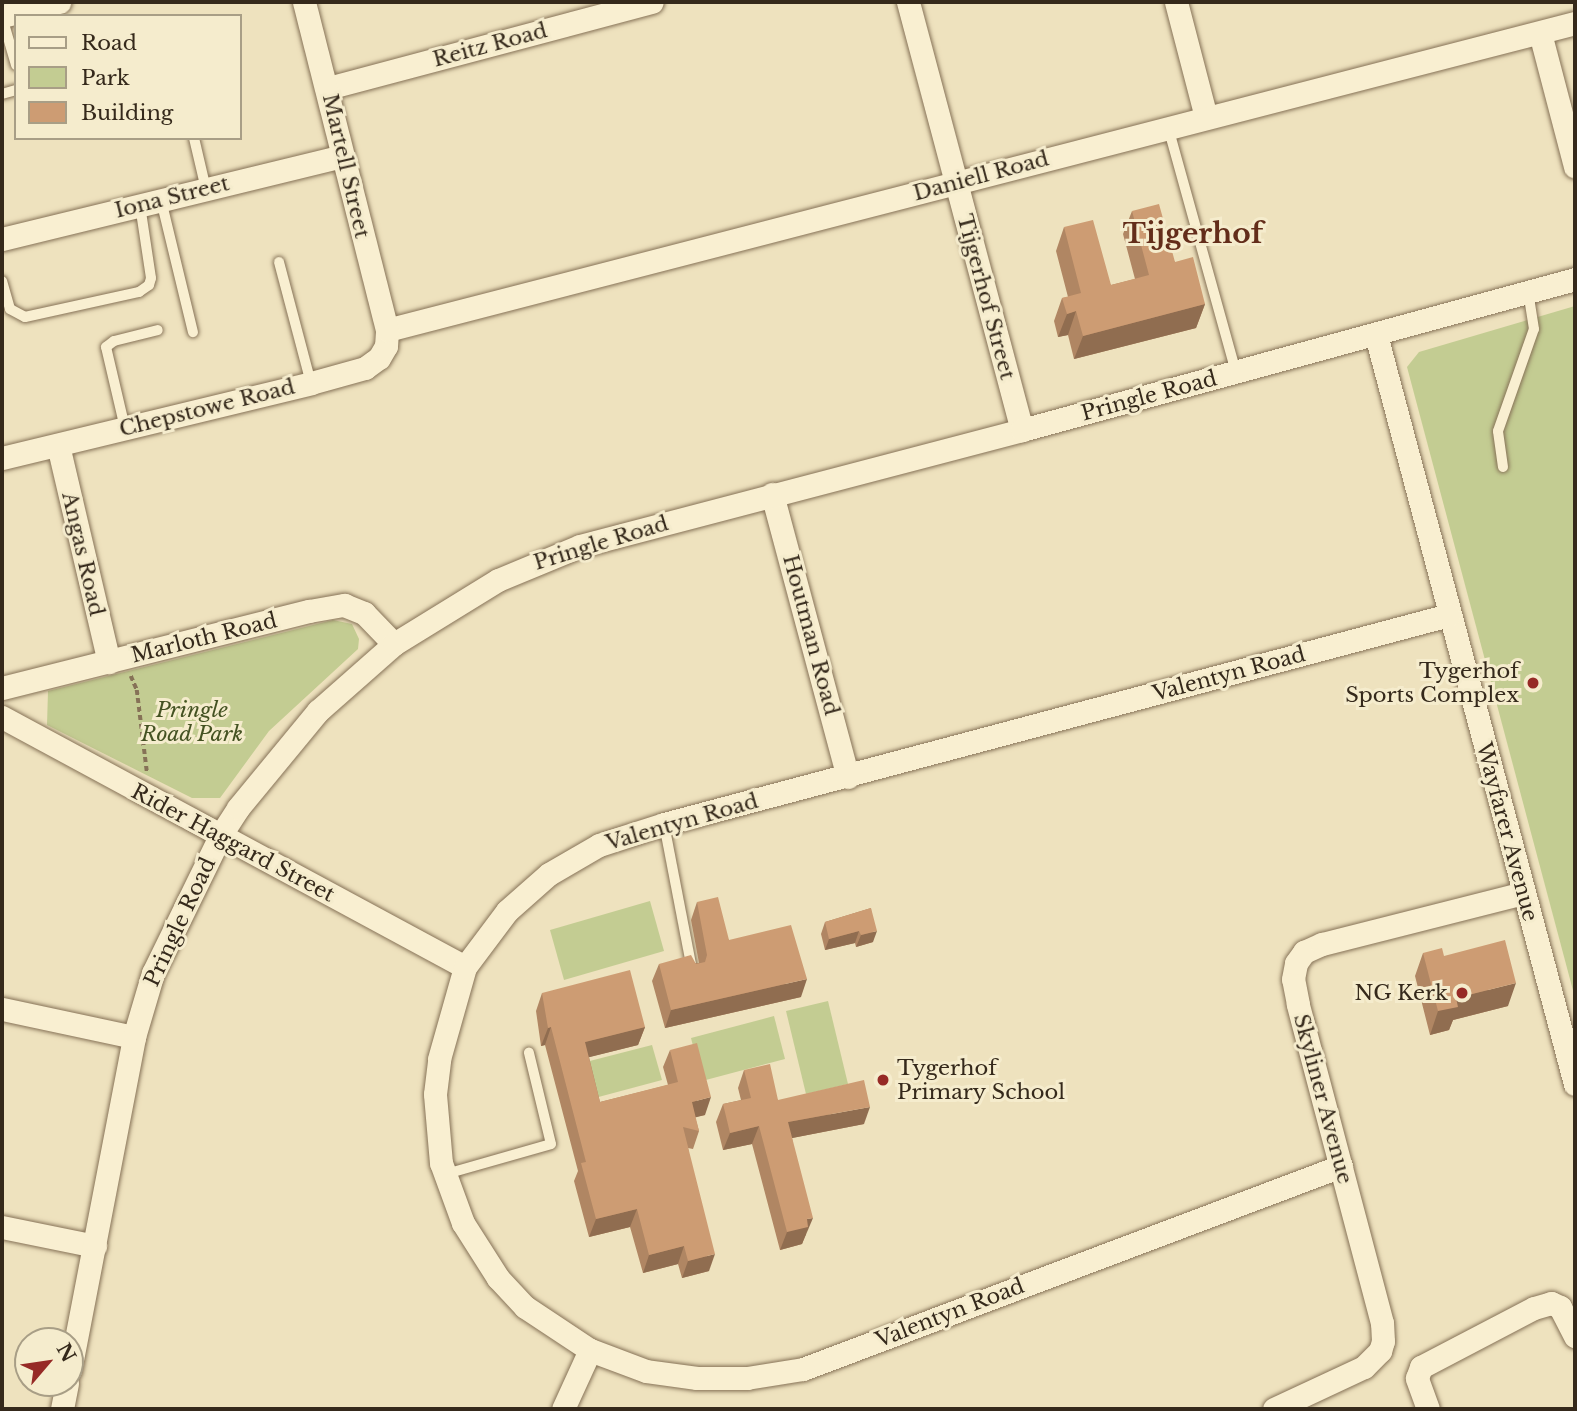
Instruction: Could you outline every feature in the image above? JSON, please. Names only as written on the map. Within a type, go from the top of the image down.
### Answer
[{"type":"street","points":[[2,16],[59,2]]},
{"type":"street","name":"Martell Street","points":[[304,2],[328,88],[342,156],[387,330]]},
{"type":"street","name":"Reitz Road","points":[[328,88],[652,2]]},
{"type":"street","name":"Tijgerhof Street","points":[[908,2],[1022,430]]},
{"type":"street","points":[[1176,2],[1206,117]]},
{"type":"street","name":"Daniell Road","points":[[387,330],[1575,23]]},
{"type":"street","points":[[1540,33],[1575,166]]},
{"type":"street","name":"Iona Street","points":[[2,239],[342,156]]},
{"type":"street","name":"Pringle Road","points":[[79,1327],[134,1037],[153,973],[220,836],[296,734],[338,691],[394,644],[459,601],[542,559],[615,536],[1377,335],[1575,279]]},
{"type":"street","name":"Chepstowe Road","points":[[2,458],[365,368],[379,358],[386,346],[387,330]]},
{"type":"street","name":"Wayfarer Avenue","points":[[1377,335],[1575,1084]]},
{"type":"street","name":"Angas Road","points":[[58,445],[117,661]]},
{"type":"street","name":"Houtman Road","points":[[772,494],[848,777]]},
{"type":"street","name":"Marloth Road","points":[[2,688],[309,611],[344,605],[364,613],[394,644]]},
{"type":"street","name":"Valentyn Road","points":[[1341,1166],[803,1369],[747,1378],[697,1378],[646,1371],[590,1350],[525,1307],[498,1278],[463,1223],[441,1163],[435,1094],[439,1059],[466,967],[507,911],[549,874],[599,845],[664,824],[1449,615]]},
{"type":"street","name":"Rider Haggard Street","points":[[2,717],[138,793],[466,967]]},
{"type":"street","name":"Skyliner Avenue","points":[[1274,1409],[1364,1367],[1380,1351],[1382,1341],[1382,1323],[1298,1004],[1293,979],[1296,963],[1304,952],[1322,944],[1523,892]]},
{"type":"street","points":[[2,1009],[134,1037]]},
{"type":"street","points":[[2,1227],[95,1246]]},
{"type":"street","points":[[1428,1409],[1417,1378],[1421,1367],[1534,1308],[1551,1303],[1560,1307],[1575,1336]]},
{"type":"street","points":[[563,1409],[590,1350]]},
{"type":"lane","points":[[2,16],[14,58]]},
{"type":"lane","points":[[1168,127],[1236,372]]},
{"type":"lane","points":[[194,140],[206,189]]},
{"type":"lane","points":[[2,281],[10,309],[25,317],[139,292],[149,285],[151,278],[150,203]]},
{"type":"lane","points":[[150,203],[193,332]]},
{"type":"lane","points":[[279,262],[311,383]]},
{"type":"lane","points":[[1503,467],[1498,431],[1534,329],[1528,293]]},
{"type":"lane","points":[[125,428],[106,347],[114,341],[158,330]]},
{"type":"lane","points":[[664,824],[694,974]]},
{"type":"lane","points":[[446,1174],[551,1144],[528,1053]]},
{"type":"path","points":[[117,661],[137,690],[148,775],[138,793]]},
{"type":"green space","name":"Tygerhof Sports Complex","points":[[1575,306],[1575,998],[1407,367],[1419,352]]},
{"type":"green space","name":"Pringle Road Park","points":[[333,620],[352,624],[359,639],[358,649],[269,731],[220,798],[192,798],[47,725],[48,691]]},
{"type":"green space","points":[[650,901],[664,951],[564,980],[550,930]]},
{"type":"green space","points":[[828,1001],[848,1084],[806,1094],[786,1011]]},
{"type":"green space","points":[[774,1016],[785,1059],[702,1081],[691,1038]]},
{"type":"green space","points":[[652,1045],[662,1080],[591,1099],[582,1063]]},
{"type":"building","points":[[1159,204],[1175,262],[1193,257],[1205,304],[1083,336],[1076,311],[1067,314],[1062,298],[1081,293],[1064,227],[1093,220],[1111,285],[1149,275],[1132,211]]},
{"type":"building","points":[[718,897],[729,940],[791,925],[807,979],[671,1010],[659,964],[691,955],[696,964],[705,962],[707,955],[697,902]]},
{"type":"building","points":[[871,908],[877,931],[861,935],[859,931],[829,939],[825,922]]},
{"type":"building","points":[[1505,940],[1516,983],[1456,998],[1458,1007],[1438,1011],[1423,953],[1442,948],[1444,956]]},
{"type":"building","points":[[630,970],[645,1027],[585,1042],[600,1102],[678,1082],[670,1050],[697,1043],[711,1097],[692,1102],[699,1131],[683,1127],[715,1254],[688,1261],[684,1246],[649,1255],[637,1209],[596,1219],[581,1163],[586,1162],[551,1027],[548,1028],[542,993]]},
{"type":"building","points":[[770,1064],[778,1100],[864,1080],[870,1107],[788,1122],[813,1218],[807,1219],[808,1227],[787,1232],[759,1126],[730,1133],[723,1104],[751,1098],[744,1070]]},
{"type":"place","name":"Tygerhof Sports Complex","points":[[1533,683]]},
{"type":"place","name":"NG Kerk","points":[[1462,993]]},
{"type":"place","name":"Tygerhof Primary School","points":[[883,1080]]},
{"type":"district","name":"Tijgerhof","points":[[1193,234]]}]
